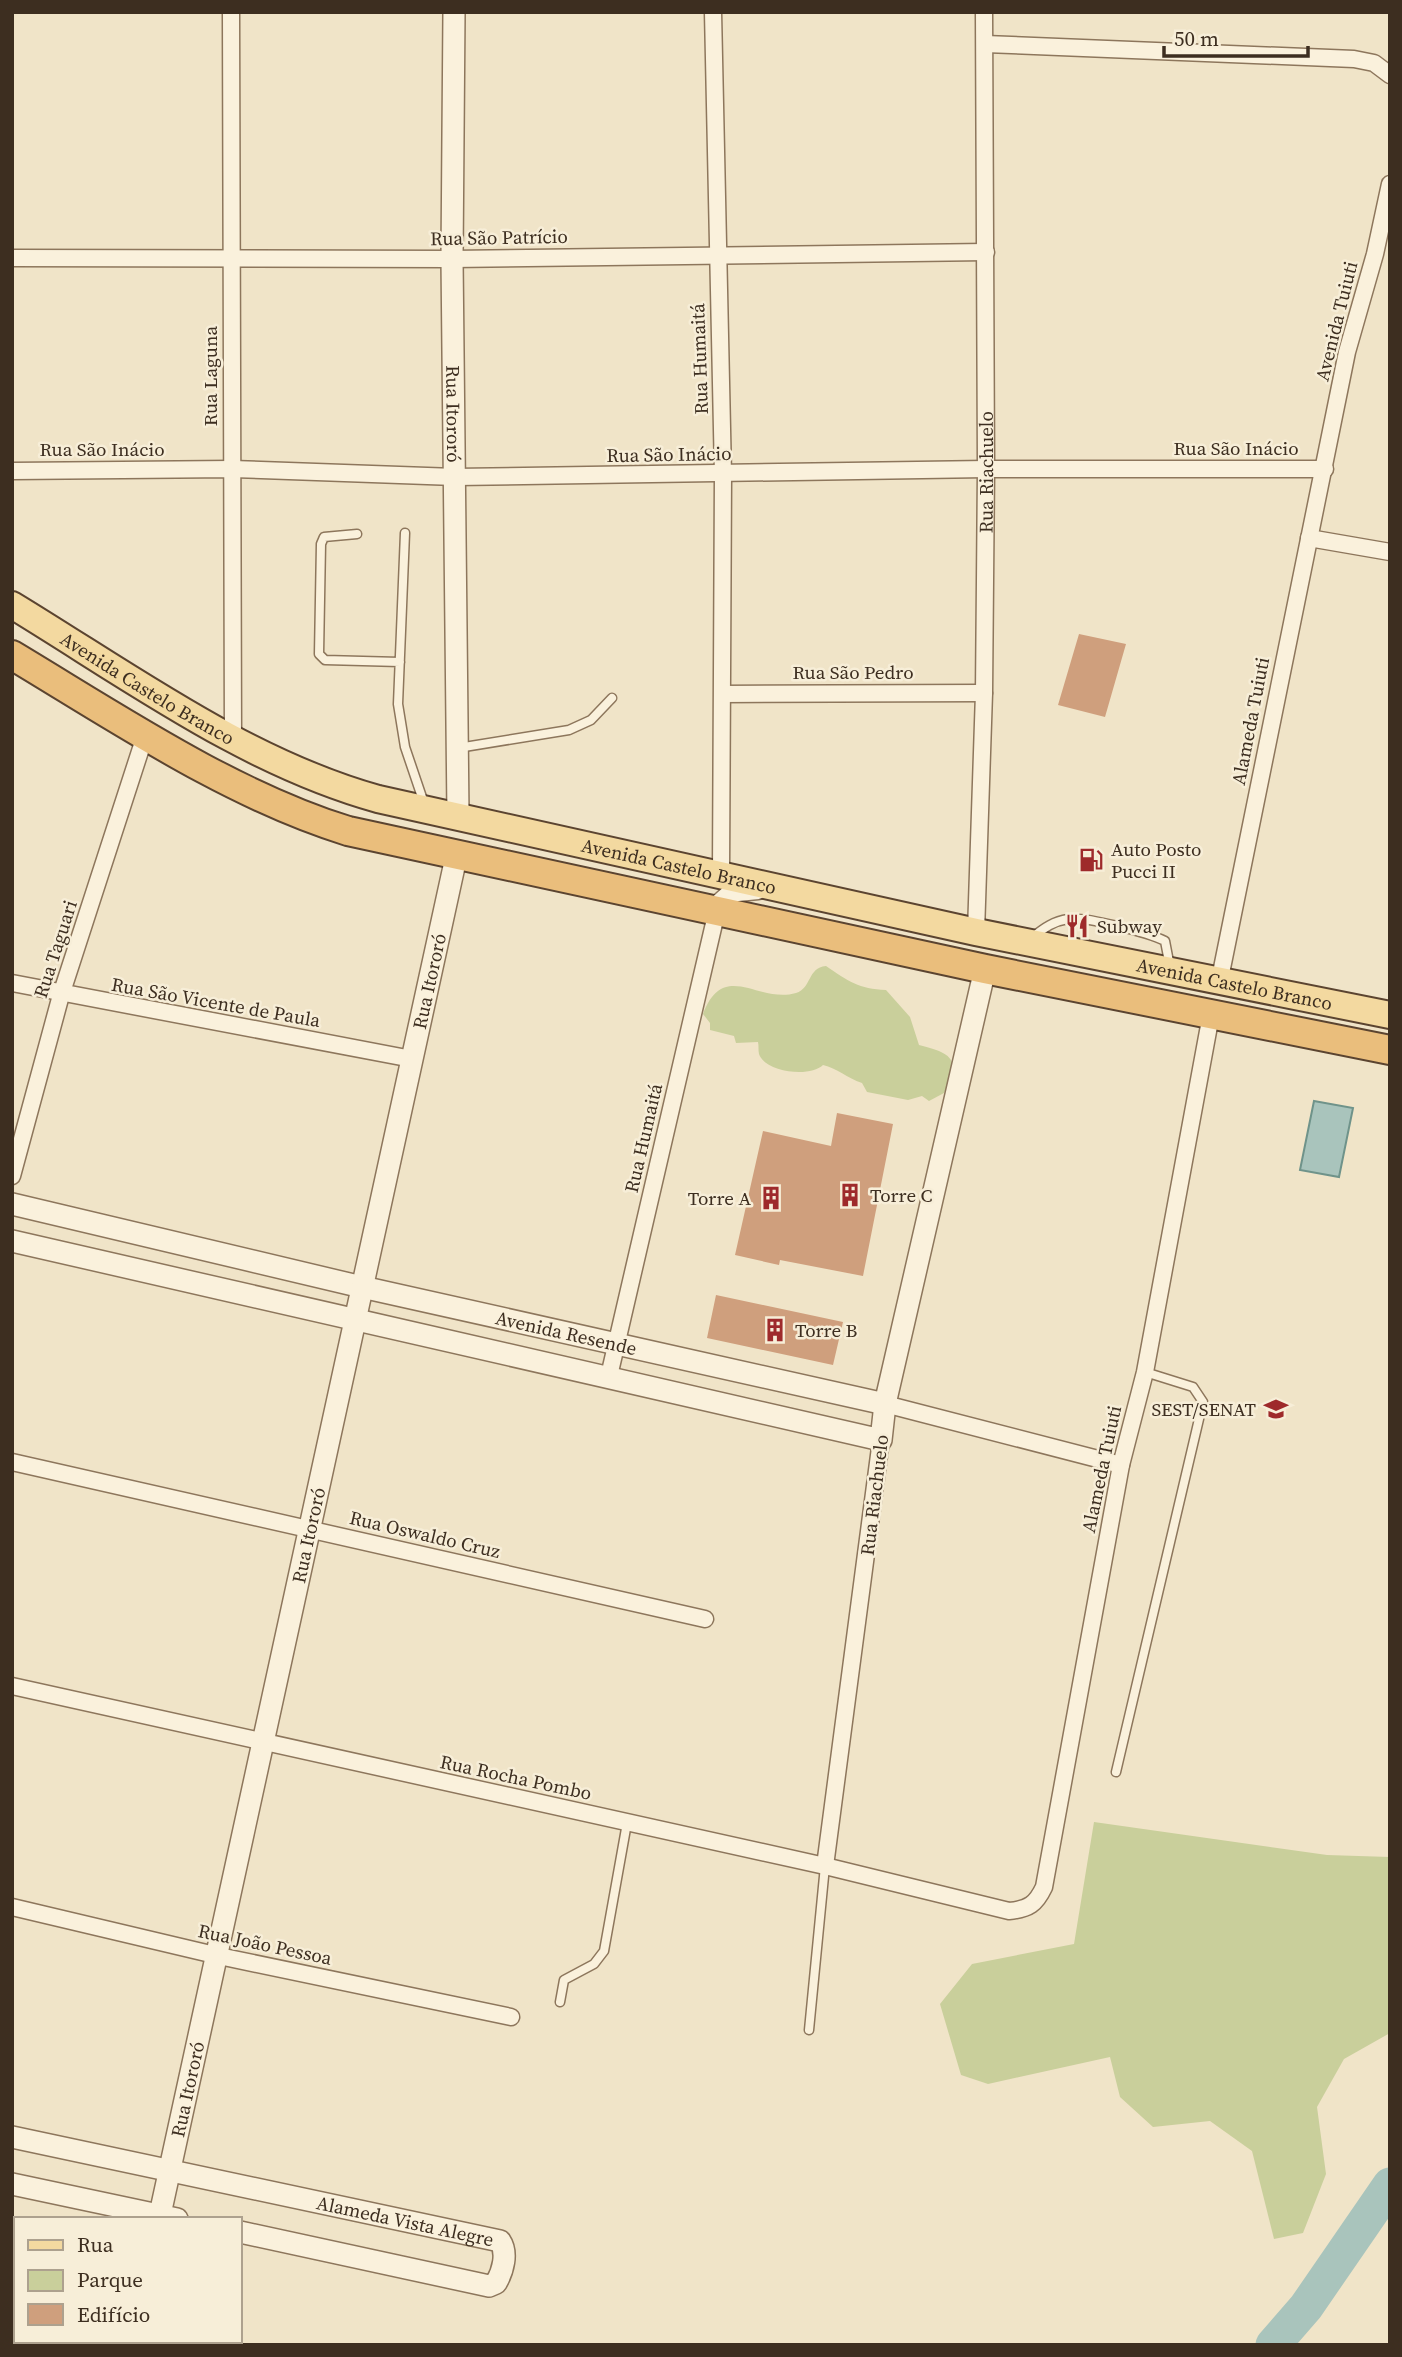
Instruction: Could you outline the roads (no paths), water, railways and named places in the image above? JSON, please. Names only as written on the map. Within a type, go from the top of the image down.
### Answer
[{"type":"highway","name":"Avenida Castelo Branco","points":[[12,655],[145,736],[300,816],[348,831],[718,909],[985,969],[1390,1050]]},
{"type":"main road","name":"Avenida Castelo Branco","points":[[12,605],[233,739],[328,785],[976,932],[1219,983],[1390,1015]]},
{"type":"street","name":"Rua Laguna","points":[[231,12],[233,739]]},
{"type":"street","name":"Rua Itororó","points":[[454,12],[452,259],[458,815]]},
{"type":"street","name":"Rua Humaitá","points":[[713,12],[723,475],[721,873]]},
{"type":"street","name":"Rua Riachuelo","points":[[976,932],[984,693],[986,469],[984,12]]},
{"type":"street","points":[[985,44],[1354,59],[1374,63],[1390,75]]},
{"type":"street","name":"Avenida Tuiuti","points":[[1325,469],[1347,352],[1375,254],[1390,184]]},
{"type":"street","name":"Rua São Patrício","points":[[12,258],[452,259],[986,252]]},
{"type":"street","name":"Rua São Inácio","points":[[12,471],[232,470],[455,477],[986,469],[1325,469]]},
{"type":"street","name":"Alameda Tuiuti","points":[[1219,983],[1325,469]]},
{"type":"street","points":[[1309,538],[1390,552]]},
{"type":"street","name":"Rua São Pedro","points":[[723,694],[984,693]]},
{"type":"street","name":"Rua Taguari","points":[[12,1176],[61,995],[145,736]]},
{"type":"street","name":"Rua Itororó","points":[[166,2217],[171,2174],[457,853]]},
{"type":"street","points":[[718,909],[721,899],[728,894],[788,889]]},
{"type":"street","name":"Rua Humaitá","points":[[609,1376],[718,909]]},
{"type":"street","name":"Rua Riachuelo","points":[[825,1866],[885,1404],[985,969]]},
{"type":"street","name":"Rua São Vicente de Paula","points":[[12,984],[412,1059]]},
{"type":"street","name":"Alameda Tuiuti","points":[[1009,1911],[1023,1910],[1037,1902],[1044,1886],[1121,1465],[1145,1372],[1211,1015]]},
{"type":"street","name":"Avenida Resende","points":[[12,1205],[362,1287],[885,1404],[1121,1465]]},
{"type":"street","name":"Avenida Resende","points":[[12,1241],[881,1440]]},
{"type":"street","name":"Rua Oswaldo Cruz","points":[[12,1462],[705,1619]]},
{"type":"street","name":"Rua Rocha Pombo","points":[[12,1686],[825,1866],[1009,1911]]},
{"type":"street","name":"Rua João Pessoa","points":[[12,1907],[219,1956],[511,2017]]},
{"type":"street","name":"Alameda Vista Alegre","points":[[12,2137],[171,2174],[500,2241],[505,2252],[500,2275],[496,2283],[489,2286],[242,2232]]},
{"type":"street","points":[[12,2185],[161,2217]]},
{"type":"lane","points":[[405,533],[398,704],[405,747],[426,809]]},
{"type":"lane","points":[[357,534],[324,537],[321,544],[319,654],[326,660],[400,662]]},
{"type":"lane","points":[[458,748],[569,730],[591,720],[612,698]]},
{"type":"lane","points":[[1116,1772],[1203,1402],[1194,1387],[1145,1372]]},
{"type":"lane","points":[[560,2003],[564,1980],[594,1964],[604,1951],[627,1823]]},
{"type":"lane","name":"Rua Riachuelo","points":[[809,2030],[825,1866]]},
{"type":"water","points":[[1314,1101],[1353,1108],[1339,1177],[1300,1170]]},
{"type":"waterway","points":[[1273,2345],[1306,2307],[1390,2185]]},
{"type":"place","name":"Auto Posto Pucci II","points":[[1091,860]]},
{"type":"place","name":"Subway","points":[[1077,926]]},
{"type":"place","name":"Torre C","points":[[850,1195]]},
{"type":"place","name":"Torre A","points":[[771,1198]]},
{"type":"place","name":"Torre B","points":[[775,1330]]},
{"type":"place","name":"SEST/SENAT","points":[[1276,1409]]}]
